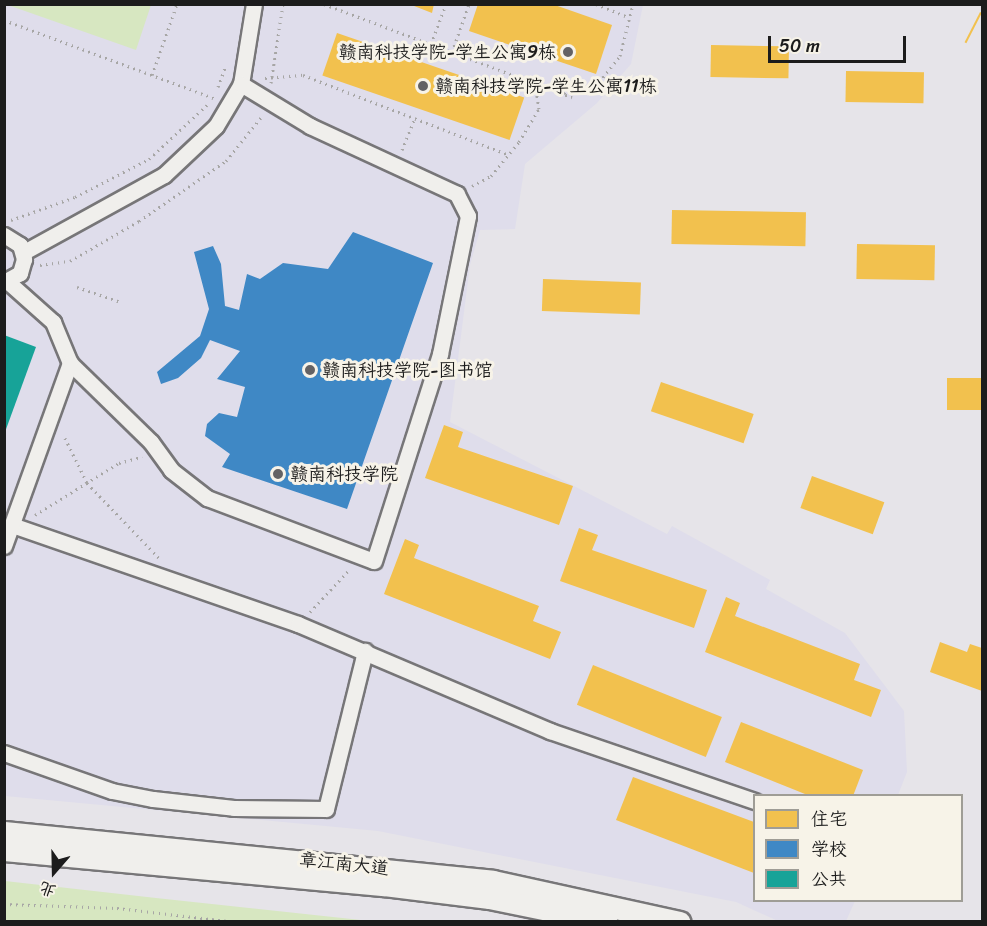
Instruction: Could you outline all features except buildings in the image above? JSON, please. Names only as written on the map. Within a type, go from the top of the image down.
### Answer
[{"type":"main road","name":"章江南大道","points":[[4,832],[387,867],[584,907],[607,921]]},
{"type":"main road","name":"章江南大道","points":[[4,850],[384,885],[584,907],[680,921]]},
{"type":"street","points":[[24,252],[164,175],[216,126],[242,78],[254,4]]},
{"type":"street","points":[[24,252],[20,273],[6,281],[53,322],[70,363],[158,453],[207,498],[374,561],[440,354],[468,216],[457,194],[395,167],[242,78]]},
{"type":"street","points":[[4,236],[24,252]]},
{"type":"street","points":[[4,546],[70,363]]},
{"type":"street","points":[[12,525],[298,624],[550,731],[753,801]]},
{"type":"street","points":[[4,753],[112,791],[153,799],[234,808],[326,808],[365,651]]},
{"type":"path","points":[[152,75],[177,4]]},
{"type":"path","points":[[324,4],[572,98]]},
{"type":"path","points":[[431,44],[446,4]]},
{"type":"path","points":[[596,4],[628,17]]},
{"type":"path","points":[[562,93],[599,82],[620,56],[633,4]]},
{"type":"path","points":[[452,52],[469,5]]},
{"type":"path","points":[[4,20],[229,104]]},
{"type":"path","points":[[11,220],[75,197],[149,159],[214,98],[228,61]]},
{"type":"path","points":[[242,78],[303,75],[509,155]]},
{"type":"path","points":[[457,194],[491,176],[509,155],[539,109],[535,83]]},
{"type":"path","points":[[395,167],[415,118]]},
{"type":"path","points":[[77,287],[122,302]]},
{"type":"path","points":[[64,438],[87,483],[159,558]]},
{"type":"path","points":[[40,513],[119,463],[158,453]]},
{"type":"path","points":[[298,624],[362,556]]},
{"type":"path","points":[[4,904],[117,908],[236,921]]},
{"type":"shaded area","name":"赣南科技学院","points":[[5,5],[643,5],[631,64],[597,103],[525,164],[515,229],[480,230],[470,265],[450,422],[667,534],[672,526],[770,580],[766,589],[845,633],[904,711],[907,772],[898,794],[753,794],[753,902],[855,902],[846,921],[778,921],[736,902],[378,831],[5,796]]},
{"type":"green space","points":[[5,4],[151,4],[151,5],[136,50]]},
{"type":"green space","points":[[5,881],[156,898],[370,921],[5,921]]},
{"type":"place","name":"赣南科技学院-学生公寓9栋","points":[[568,52]]},
{"type":"place","name":"赣南科技学院-学生公寓11栋","points":[[423,86]]},
{"type":"place","name":"赣南科技学院-图书馆","points":[[310,370]]},
{"type":"place","name":"赣南科技学院","points":[[278,474]]}]
